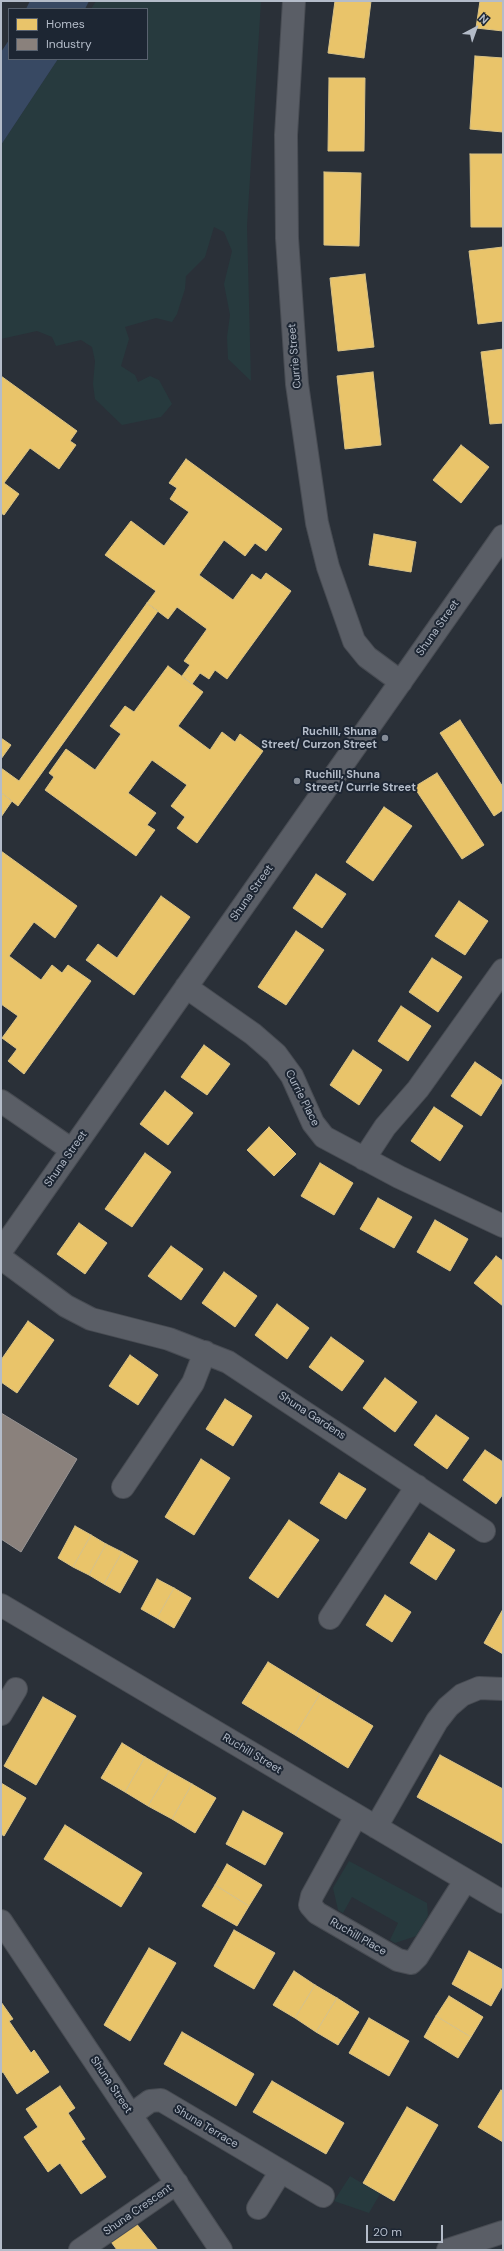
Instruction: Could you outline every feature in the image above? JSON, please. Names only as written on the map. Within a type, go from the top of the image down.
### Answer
[{"type":"street","name":"Currie Street","points":[[294,1],[286,135],[287,238],[297,384],[311,481],[328,567],[339,603],[354,641],[367,657],[401,682]]},
{"type":"street","name":"Shuna Street","points":[[1,1251],[503,536]]},
{"type":"street","points":[[364,1159],[385,1127],[418,1089],[503,970]]},
{"type":"street","name":"Currie Place","points":[[186,987],[253,1034],[276,1054],[292,1076],[308,1114],[319,1131],[336,1144],[503,1226]]},
{"type":"street","points":[[1,1101],[72,1150]]},
{"type":"street","name":"Shuna Gardens","points":[[1,1258],[55,1299],[78,1313],[105,1324],[168,1339],[228,1362],[484,1531]]},
{"type":"street","points":[[123,1487],[193,1383],[204,1352]]},
{"type":"street","points":[[330,1618],[417,1486]]},
{"type":"street","name":"Ruchill Street","points":[[1,1605],[503,1902]]},
{"type":"street","points":[[376,1827],[437,1721],[448,1707],[462,1695],[479,1688],[503,1689]]},
{"type":"street","points":[[1,1714],[16,1689]]},
{"type":"street","name":"Ruchill Place","points":[[356,1816],[312,1896],[310,1905],[317,1913],[398,1960],[410,1963],[417,1957],[465,1880]]},
{"type":"street","name":"Shuna Street","points":[[1,1921],[221,2250]]},
{"type":"street","name":"Shuna Terrace","points":[[131,2115],[150,2101],[161,2100],[323,2196]]},
{"type":"street","points":[[258,2208],[281,2171]]},
{"type":"street","name":"Shuna Crescent","points":[[80,2250],[177,2183]]},
{"type":"street","points":[[448,2250],[503,2232]]},
{"type":"green space","points":[[96,1],[261,1],[247,226],[251,381],[228,359],[227,337],[230,315],[224,284],[232,251],[224,232],[214,227],[205,257],[186,276],[185,289],[177,314],[172,322],[156,318],[125,327],[129,339],[121,366],[135,375],[138,382],[150,376],[159,380],[172,404],[161,417],[122,425],[95,399],[93,384],[95,361],[92,347],[81,340],[56,346],[52,337],[37,331],[1,339],[1,145],[57,60],[148,60],[148,8],[92,8]]},
{"type":"green space","points":[[349,1861],[427,1903],[428,1916],[416,1936],[395,1943],[390,1940],[398,1923],[352,1897],[343,1913],[338,1910],[333,1888]]},
{"type":"green space","points":[[350,2176],[380,2194],[369,2213],[334,2201]]},
{"type":"water","points":[[30,1],[89,1],[86,8],[26,8]]},
{"type":"water","points":[[8,42],[8,60],[57,60],[1,145],[1,52]]},
{"type":"building: Homes","points":[[335,1],[371,1],[364,58],[328,53]]},
{"type":"building: Homes","points":[[480,1],[503,1],[503,31],[476,28]]},
{"type":"building: Homes","points":[[475,56],[503,58],[503,132],[470,129]]},
{"type":"building: Homes","points":[[329,78],[365,78],[364,151],[328,151]]},
{"type":"building: Homes","points":[[470,154],[503,154],[503,227],[471,227]]},
{"type":"building: Homes","points":[[324,172],[361,173],[359,246],[324,245]]},
{"type":"building: Homes","points":[[503,247],[503,321],[478,324],[469,251]]},
{"type":"building: Homes","points":[[365,274],[374,347],[338,351],[330,278]]},
{"type":"building: Homes","points":[[503,349],[503,423],[490,424],[481,352]]},
{"type":"building: Homes","points":[[373,372],[381,445],[345,449],[337,376]]},
{"type":"building: Homes","points":[[1,376],[77,431],[70,441],[76,445],[59,469],[30,448],[4,483],[19,494],[4,515],[1,513]]},
{"type":"building: Homes","points":[[461,445],[489,467],[461,503],[433,480]]},
{"type":"building: Homes","points":[[186,459],[282,529],[266,551],[255,543],[245,556],[224,540],[199,575],[233,600],[252,574],[261,580],[266,573],[291,591],[227,679],[215,670],[209,679],[200,673],[192,684],[182,676],[190,665],[184,661],[207,629],[177,607],[168,619],[147,603],[156,591],[105,555],[131,521],[164,546],[189,512],[170,499],[177,488],[169,483]]},
{"type":"building: Homes","points":[[374,534],[416,542],[411,572],[369,565]]},
{"type":"building: Homes","points":[[147,603],[158,611],[18,806],[3,794],[1,796],[1,768],[19,781]]},
{"type":"building: Homes","points":[[168,666],[203,692],[178,726],[210,750],[222,732],[235,742],[240,734],[263,751],[197,843],[177,828],[185,817],[171,806],[187,785],[152,760],[128,793],[156,813],[147,825],[155,830],[136,856],[45,790],[54,777],[49,773],[66,749],[95,770],[121,734],[110,726],[125,706],[134,712]]},
{"type":"building: Homes","points":[[460,720],[503,787],[503,810],[494,816],[440,733]]},
{"type":"building: Homes","points":[[1,738],[11,745],[1,759]]},
{"type":"building: Homes","points":[[437,773],[484,845],[462,859],[414,787]]},
{"type":"building: Homes","points":[[3,794],[12,801],[1,817],[1,796]]},
{"type":"building: Homes","points":[[384,807],[412,826],[373,881],[346,862]]},
{"type":"building: Homes","points":[[1,851],[77,906],[55,938],[34,922],[9,956],[41,980],[52,965],[62,973],[68,965],[91,981],[24,1074],[8,1061],[17,1049],[2,1038],[18,1016],[1,1004]]},
{"type":"building: Homes","points":[[316,874],[346,894],[322,928],[293,908]]},
{"type":"building: Homes","points":[[161,896],[190,917],[134,995],[86,960],[98,944],[117,958]]},
{"type":"building: Homes","points":[[459,901],[488,921],[465,955],[435,936]]},
{"type":"building: Homes","points":[[296,931],[324,950],[286,1005],[258,987]]},
{"type":"building: Homes","points":[[432,958],[462,977],[438,1012],[409,992]]},
{"type":"building: Homes","points":[[401,1006],[431,1026],[408,1061],[378,1041]]},
{"type":"building: Homes","points":[[204,1045],[230,1064],[207,1095],[181,1077]]},
{"type":"building: Homes","points":[[353,1050],[382,1070],[359,1105],[330,1085]]},
{"type":"building: Homes","points":[[475,1062],[503,1081],[481,1116],[451,1096]]},
{"type":"building: Homes","points":[[165,1091],[193,1113],[168,1145],[140,1124]]},
{"type":"building: Homes","points":[[434,1107],[463,1126],[440,1161],[411,1141]]},
{"type":"building: Homes","points":[[269,1127],[296,1154],[274,1176],[247,1150]]},
{"type":"building: Homes","points":[[145,1153],[171,1172],[132,1227],[105,1209]]},
{"type":"building: Homes","points":[[320,1163],[353,1183],[334,1215],[301,1196]]},
{"type":"building: Homes","points":[[378,1198],[412,1217],[394,1248],[360,1229]]},
{"type":"building: Homes","points":[[435,1220],[468,1239],[450,1271],[417,1252]]},
{"type":"building: Homes","points":[[79,1223],[107,1243],[85,1274],[57,1254]]},
{"type":"building: Homes","points":[[171,1246],[203,1269],[181,1300],[148,1276]]},
{"type":"building: Homes","points":[[496,1256],[503,1261],[503,1306],[474,1283]]},
{"type":"building: Homes","points":[[224,1272],[257,1296],[235,1327],[202,1303]]},
{"type":"building: Homes","points":[[277,1304],[309,1328],[287,1359],[255,1335]]},
{"type":"building: Homes","points":[[28,1321],[54,1340],[17,1393],[1,1382],[1,1360]]},
{"type":"building: Homes","points":[[331,1337],[364,1361],[342,1391],[309,1367]]},
{"type":"building: Homes","points":[[130,1355],[158,1375],[138,1405],[109,1386]]},
{"type":"building: Homes","points":[[385,1378],[417,1402],[395,1432],[363,1408]]},
{"type":"building: Homes","points":[[225,1399],[252,1416],[233,1446],[206,1429]]},
{"type":"building: Homes","points":[[436,1415],[469,1438],[447,1469],[414,1445]]},
{"type":"building: Homes","points":[[485,1450],[503,1462],[503,1494],[496,1504],[463,1480]]},
{"type":"building: Homes","points":[[201,1459],[230,1478],[194,1535],[165,1517]]},
{"type":"building: Homes","points":[[339,1473],[366,1489],[346,1519],[320,1503]]},
{"type":"building: Homes","points":[[289,1520],[319,1540],[278,1598],[249,1578]]},
{"type":"building: Homes","points":[[75,1526],[91,1535],[73,1567],[58,1558]]},
{"type":"building: Homes","points":[[429,1533],[455,1550],[436,1580],[410,1563]]},
{"type":"building: Homes","points":[[91,1535],[106,1544],[89,1575],[73,1567]]},
{"type":"building: Homes","points":[[106,1544],[122,1552],[104,1584],[89,1575]]},
{"type":"building: Homes","points":[[122,1552],[138,1561],[120,1593],[104,1584]]},
{"type":"building: Homes","points":[[157,1579],[174,1588],[157,1618],[141,1609]]},
{"type":"building: Homes","points":[[174,1588],[191,1598],[174,1628],[157,1618]]},
{"type":"building: Homes","points":[[385,1595],[411,1612],[392,1642],[366,1625]]},
{"type":"building: Homes","points":[[503,1609],[503,1654],[484,1643]]},
{"type":"building: Homes","points":[[268,1662],[320,1694],[295,1735],[242,1703]]},
{"type":"building: Homes","points":[[320,1694],[373,1726],[348,1768],[295,1735]]},
{"type":"building: Homes","points":[[43,1697],[76,1716],[36,1785],[4,1766]]},
{"type":"building: Homes","points":[[122,1743],[145,1757],[125,1792],[101,1778]]},
{"type":"building: Homes","points":[[440,1755],[503,1789],[503,1844],[417,1797]]},
{"type":"building: Homes","points":[[145,1757],[169,1771],[148,1806],[125,1792]]},
{"type":"building: Homes","points":[[169,1771],[192,1784],[172,1819],[148,1806]]},
{"type":"building: Homes","points":[[1,1783],[26,1798],[4,1836],[1,1834]]},
{"type":"building: Homes","points":[[192,1784],[216,1798],[195,1833],[172,1819]]},
{"type":"building: Homes","points":[[243,1811],[283,1833],[265,1865],[226,1844]]},
{"type":"building: Homes","points":[[65,1825],[142,1873],[121,1907],[44,1859]]},
{"type":"building: Homes","points":[[227,1864],[262,1885],[249,1906],[215,1885]]},
{"type":"building: Homes","points":[[215,1885],[249,1906],[237,1926],[202,1906]]},
{"type":"building: Homes","points":[[234,1930],[275,1953],[254,1989],[214,1966]]},
{"type":"building: Homes","points":[[149,1948],[176,1963],[130,2041],[104,2025]]},
{"type":"building: Homes","points":[[469,1951],[503,1970],[503,1985],[491,2006],[452,1984]]},
{"type":"building: Homes","points":[[294,1971],[315,1985],[295,2018],[273,2005]]},
{"type":"building: Homes","points":[[315,1985],[337,1998],[316,2032],[295,2018]]},
{"type":"building: Homes","points":[[449,1996],[483,2017],[471,2037],[436,2016]]},
{"type":"building: Homes","points":[[337,1998],[359,2012],[338,2045],[316,2032]]},
{"type":"building: Homes","points":[[1,2002],[13,2019],[9,2021],[31,2053],[34,2050],[49,2072],[17,2094],[3,2072],[1,2073]]},
{"type":"building: Homes","points":[[436,2016],[471,2037],[458,2058],[424,2037]]},
{"type":"building: Homes","points":[[369,2018],[409,2041],[389,2076],[349,2053]]},
{"type":"building: Homes","points":[[182,2032],[254,2074],[236,2106],[164,2064]]},
{"type":"building: Homes","points":[[272,2081],[344,2123],[326,2154],[253,2112]]},
{"type":"building: Homes","points":[[60,2086],[75,2108],[68,2113],[85,2139],[81,2141],[106,2177],[81,2194],[60,2163],[48,2172],[24,2137],[38,2127],[26,2109]]},
{"type":"building: Homes","points":[[501,2090],[503,2092],[503,2142],[478,2127]]},
{"type":"building: Homes","points":[[407,2107],[438,2125],[394,2201],[363,2183]]},
{"type":"building: Homes","points":[[135,2222],[158,2250],[117,2250],[109,2239]]},
{"type":"building: Industry","points":[[1,1413],[77,1459],[21,1552],[1,1539]]},
{"type":"place","name":"Ruchill, Shuna Street/ Curzon Street","points":[[385,738]]},
{"type":"place","name":"Ruchill, Shuna Street/ Currie Street","points":[[297,781]]}]
